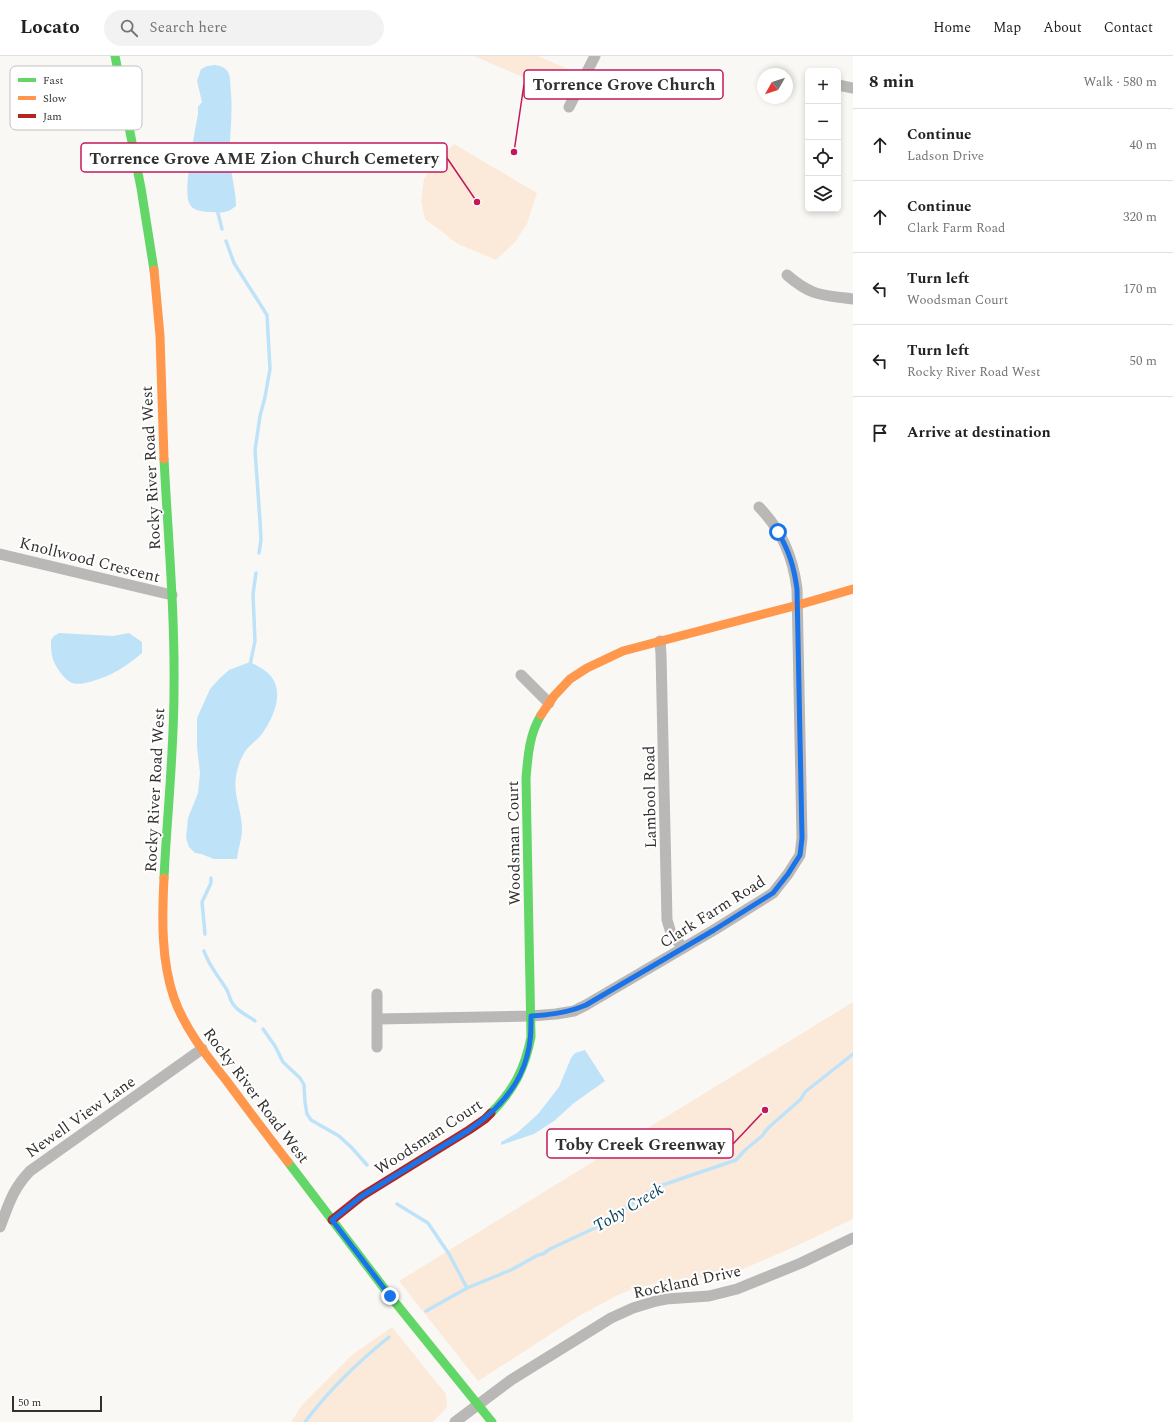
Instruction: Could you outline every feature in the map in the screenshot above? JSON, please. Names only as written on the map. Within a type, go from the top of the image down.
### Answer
[{"type":"street","name":"Rocky River Road West","points":[[115,56],[117,66]]},
{"type":"street","points":[[569,107],[595,56]]},
{"type":"street","points":[[841,86],[853,88]]},
{"type":"street","name":"Rocky River Road West","points":[[129,130],[152,260],[158,315],[172,595],[174,716],[163,912],[166,966],[172,991],[185,1022],[202,1049],[394,1302],[492,1422]]},
{"type":"street","points":[[787,275],[799,286],[812,293],[853,299]]},
{"type":"street","name":"Clark Farm Road","points":[[378,1019],[531,1016],[568,1012],[586,1005],[773,893],[788,874],[800,855],[802,838],[798,606],[795,573],[788,549],[778,532],[759,507]]},
{"type":"street","name":"Knollwood Crescent","points":[[0,554],[172,595]]},
{"type":"street","name":"Woodsman Court","points":[[332,1220],[362,1196],[485,1119],[502,1102],[516,1082],[527,1057],[531,1037],[531,1016],[526,778],[529,744],[537,722],[554,696],[570,679],[587,668],[623,651],[798,606],[853,589]]},
{"type":"street","name":"Lambool Road","points":[[660,641],[662,654],[667,920],[671,933],[683,948]]},
{"type":"street","points":[[521,675],[549,703]]},
{"type":"street","points":[[377,994],[377,1047]]},
{"type":"street","name":"Newell View Lane","points":[[0,1227],[12,1196],[20,1182],[30,1171],[202,1049]]},
{"type":"street","name":"Rockland Drive","points":[[455,1422],[512,1380],[587,1331],[611,1318],[633,1308],[666,1298],[702,1296],[737,1289],[800,1263],[853,1238]]},
{"type":"shaded area","points":[[474,56],[538,56],[570,70],[560,93]]},
{"type":"shaded area","points":[[454,144],[537,193],[527,224],[515,242],[496,260],[458,244],[425,219],[421,201],[424,179],[435,162]]},
{"type":"shaded area","points":[[853,1002],[853,1219],[736,1272],[706,1278],[665,1281],[633,1289],[618,1295],[579,1316],[478,1381],[399,1281]]},
{"type":"shaded area","points":[[392,1327],[446,1394],[447,1407],[433,1422],[291,1422],[302,1405],[352,1355]]},
{"type":"water","points":[[207,66],[221,66],[227,70],[230,79],[230,160],[236,206],[229,211],[223,212],[208,212],[195,209],[189,203],[187,186],[198,107],[202,102],[197,81],[201,69]]},
{"type":"water","points":[[59,633],[113,636],[129,633],[142,642],[142,653],[124,667],[98,680],[74,684],[69,682],[64,677],[53,660],[51,640]]},
{"type":"water","points":[[250,662],[268,673],[273,680],[277,695],[276,704],[271,720],[262,734],[245,752],[237,770],[235,784],[242,829],[237,859],[214,859],[195,853],[189,847],[186,838],[188,818],[198,793],[200,773],[197,747],[197,718],[210,689],[219,679],[229,670]]},
{"type":"water","points":[[585,1050],[605,1081],[574,1103],[554,1121],[534,1134],[501,1145],[501,1142],[517,1133],[538,1114],[559,1087],[571,1058],[575,1053]]},
{"type":"waterway","points":[[217,209],[222,229]]},
{"type":"waterway","points":[[226,241],[234,263],[267,315],[270,369],[260,416],[255,450],[261,540],[259,553]]},
{"type":"waterway","points":[[250,665],[255,641],[253,594],[256,573]]},
{"type":"waterway","points":[[205,934],[202,902],[211,883],[211,878]]},
{"type":"waterway","points":[[204,951],[211,967],[227,990],[235,1007],[255,1021]]},
{"type":"waterway","points":[[263,1029],[275,1046],[283,1062],[300,1078],[304,1085],[307,1114],[311,1120],[339,1136],[367,1165]]},
{"type":"waterway","name":"Toby Creek","points":[[426,1311],[467,1288],[511,1270],[538,1255],[543,1254],[550,1249],[599,1226],[657,1187],[736,1160],[745,1150],[762,1136],[768,1128],[801,1099],[805,1092],[853,1054]]},
{"type":"waterway","points":[[397,1204],[428,1223],[449,1254],[467,1288]]},
{"type":"waterway","name":"Toby Creek","points":[[305,1422],[344,1377],[389,1337]]},
{"type":"traffic: fast","points":[[115,56],[117,66]]},
{"type":"traffic: fast","points":[[130,130],[141,188],[154,270]]},
{"type":"traffic: fast","points":[[164,459],[172,603],[174,714],[164,878]]},
{"type":"traffic: fast","points":[[491,1113],[506,1096],[522,1069],[531,1037],[526,778],[528,754],[534,730],[541,715]]},
{"type":"traffic: fast","points":[[288,1162],[390,1296],[492,1422]]},
{"type":"traffic: slow","points":[[154,270],[160,336],[164,459]]},
{"type":"traffic: slow","points":[[541,715],[554,696],[570,679],[587,668],[623,651],[853,589]]},
{"type":"traffic: slow","points":[[164,878],[163,939],[167,969],[174,998],[190,1031],[288,1162]]},
{"type":"traffic: jam","points":[[332,1220],[362,1196],[469,1130],[491,1113]]},
{"type":"place","name":"Torrence Grove Church","points":[[514,152]]},
{"type":"place","name":"Torrence Grove AME Zion Church Cemetery","points":[[477,202]]},
{"type":"place","name":"Toby Creek Greenway","points":[[765,1110]]},
{"type":"route","points":[[390,1296],[332,1220],[362,1196],[485,1119],[502,1102],[516,1082],[527,1057],[531,1037],[531,1016],[556,1014],[574,1010],[586,1005],[714,930],[773,893],[788,874],[800,855],[802,838],[797,589],[795,573],[788,549],[778,532]]}]
